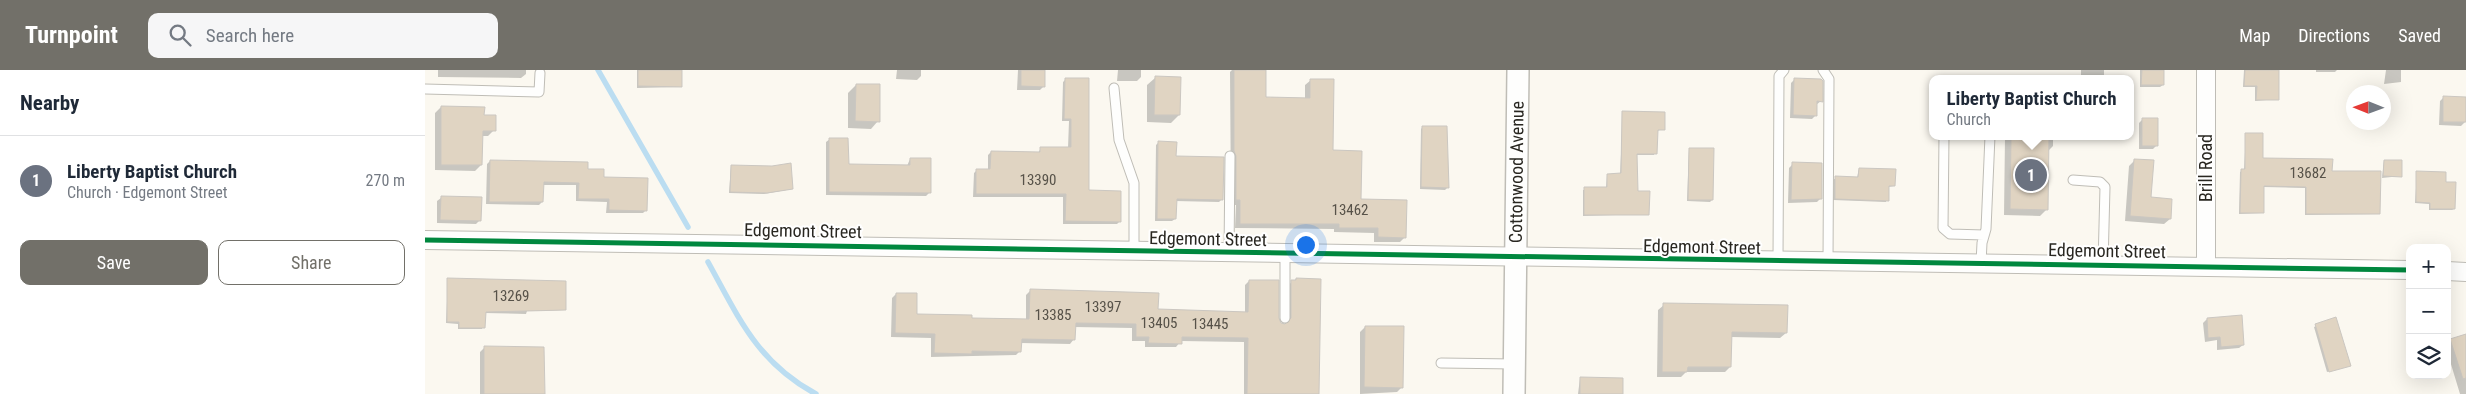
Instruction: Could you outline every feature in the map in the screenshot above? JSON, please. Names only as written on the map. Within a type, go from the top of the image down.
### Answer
[{"type":"street","name":"Cottonwood Avenue","points":[[1514,394],[1518,70]]},
{"type":"street","name":"Brill Road","points":[[2206,70],[2206,266]]},
{"type":"street","name":"Edgemont Street","points":[[425,240],[704,242],[1516,258],[2406,270]]},
{"type":"street","points":[[2451,271],[2466,272]]},
{"type":"lane","points":[[1778,261],[1779,76],[1785,70]]},
{"type":"lane","points":[[1823,70],[1829,78],[1828,262]]},
{"type":"lane","points":[[425,89],[539,92],[540,73]]},
{"type":"lane","points":[[1115,88],[1119,140],[1134,183],[1134,251]]},
{"type":"lane","points":[[1944,140],[1943,228],[1950,234],[1984,235]]},
{"type":"lane","points":[[1981,263],[1984,235],[1987,229],[1990,140]]},
{"type":"lane","points":[[1229,253],[1231,156]]},
{"type":"lane","points":[[2073,180],[2100,182],[2105,187],[2103,265]]},
{"type":"lane","points":[[1285,254],[1285,318]]},
{"type":"lane","points":[[1441,363],[1515,364]]},
{"type":"building","points":[[638,70],[682,70],[682,87],[638,86]]},
{"type":"building","points":[[1021,70],[1045,70],[1045,87],[1021,86]]},
{"type":"building","points":[[1234,70],[1266,70],[1266,97],[1310,98],[1310,79],[1334,79],[1333,150],[1362,151],[1361,199],[1407,200],[1406,238],[1378,237],[1378,228],[1339,228],[1339,224],[1240,224],[1240,200],[1236,200],[1236,156],[1234,151]]},
{"type":"building","points":[[2142,70],[2164,70],[2164,85],[2141,85]]},
{"type":"building","points":[[2245,70],[2279,70],[2279,100],[2256,100],[2257,86],[2244,86]]},
{"type":"building","points":[[1155,76],[1181,77],[1180,115],[1154,115]]},
{"type":"building","points":[[1065,78],[1089,78],[1089,190],[1121,191],[1121,222],[1065,221],[1066,194],[976,194],[976,169],[990,169],[991,151],[1040,152],[1040,147],[1071,147],[1071,119],[1064,119]]},
{"type":"building","points":[[1794,78],[1821,79],[1823,81],[1823,102],[1817,101],[1817,116],[1793,115]]},
{"type":"building","points":[[856,84],[880,84],[880,122],[855,121]]},
{"type":"building","points":[[2443,96],[2466,97],[2466,122],[2443,122]]},
{"type":"building","points":[[441,106],[485,107],[484,115],[496,115],[496,131],[483,131],[482,165],[441,165]]},
{"type":"building","points":[[1622,111],[1665,112],[1665,130],[1658,130],[1657,154],[1637,154],[1638,191],[1650,191],[1649,215],[1584,215],[1584,187],[1607,187],[1607,174],[1621,173]]},
{"type":"building","points":[[2142,118],[2158,118],[2158,146],[2142,146]]},
{"type":"building","points":[[1422,126],[1447,126],[1449,188],[1421,187]]},
{"type":"building","points":[[2245,133],[2263,133],[2263,158],[2333,159],[2332,171],[2381,171],[2380,214],[2306,214],[2306,187],[2264,186],[2264,213],[2240,213],[2241,169],[2245,169]]},
{"type":"building","points":[[829,138],[848,138],[849,164],[910,165],[910,158],[931,158],[931,193],[829,192]]},
{"type":"building","points":[[2011,140],[2049,140],[2048,210],[2010,209]]},
{"type":"building","points":[[1158,141],[1177,142],[1176,156],[1224,157],[1223,200],[1177,199],[1176,219],[1157,219]]},
{"type":"building","points":[[1689,148],[1714,148],[1713,200],[1688,200]]},
{"type":"building","points":[[2134,159],[2154,160],[2151,197],[2172,199],[2171,219],[2130,216]]},
{"type":"building","points":[[490,160],[588,162],[588,169],[604,169],[604,177],[648,178],[647,211],[609,210],[609,199],[578,199],[579,183],[544,182],[543,202],[489,202]]},
{"type":"building","points":[[2384,160],[2402,160],[2402,177],[2383,176]]},
{"type":"building","points":[[1792,162],[1822,163],[1822,199],[1791,200]]},
{"type":"building","points":[[791,163],[793,189],[767,193],[730,192],[731,165],[772,166]]},
{"type":"building","points":[[1859,168],[1896,169],[1895,186],[1889,186],[1889,201],[1835,199],[1835,176],[1858,177]]},
{"type":"building","points":[[2416,171],[2446,172],[2446,182],[2456,182],[2455,209],[2430,209],[2430,203],[2416,202]]},
{"type":"building","points":[[441,196],[482,197],[481,221],[440,220]]},
{"type":"building","points":[[447,278],[566,281],[566,310],[486,312],[485,328],[459,328],[459,322],[447,322]]},
{"type":"building","points":[[1296,278],[1321,279],[1319,394],[1247,394],[1248,338],[1182,337],[1182,344],[1148,343],[1149,337],[1136,337],[1136,324],[1076,323],[1075,340],[1022,339],[1021,352],[972,351],[972,354],[934,353],[935,334],[895,333],[896,293],[917,293],[917,314],[972,315],[972,318],[1029,319],[1030,289],[1159,293],[1158,309],[1248,312],[1249,280],[1279,280],[1279,318],[1281,323],[1285,324],[1291,318],[1291,280],[1296,280]]},
{"type":"building","points":[[1663,303],[1788,305],[1787,333],[1732,332],[1731,367],[1688,367],[1687,372],[1662,372]]},
{"type":"building","points":[[2242,315],[2244,345],[2221,347],[2220,337],[2208,338],[2207,318]]},
{"type":"building","points":[[2336,317],[2351,366],[2329,372],[2315,324]]},
{"type":"building","points":[[1365,326],[1404,326],[1403,388],[1364,387]]},
{"type":"building","points":[[2466,334],[2466,378],[2463,379],[2451,339]]},
{"type":"building","points":[[484,346],[544,347],[545,394],[484,394]]},
{"type":"building","points":[[1580,377],[1623,378],[1623,394],[1580,394]]},
{"type":"waterway","points":[[598,70],[688,227]]},
{"type":"waterway","points":[[708,262],[740,320],[764,353],[779,368],[816,394]]},
{"type":"cycle path","points":[[425,240],[2406,270]]},
{"type":"place","name":"Liberty Baptist Church","points":[[2031,175]]}]
